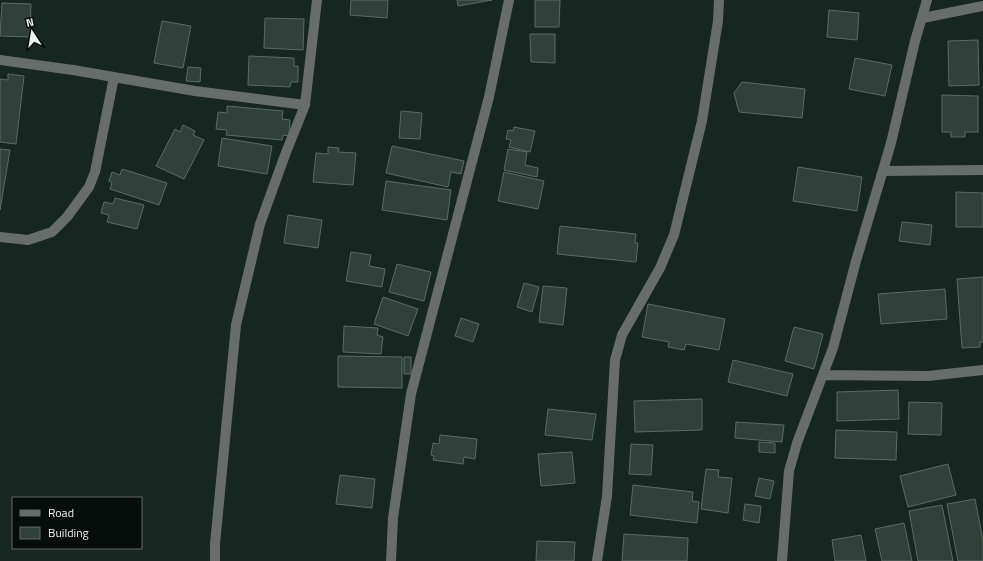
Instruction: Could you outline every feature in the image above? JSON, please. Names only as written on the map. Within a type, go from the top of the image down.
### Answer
[{"type":"street","points":[[215,561],[215,544],[236,325],[260,224],[305,105],[317,0]]},
{"type":"street","points":[[391,561],[393,518],[411,394],[489,97],[509,0]]},
{"type":"street","points":[[597,561],[606,496],[615,360],[622,335],[660,268],[674,235],[702,121],[718,21],[719,0]]},
{"type":"street","points":[[782,561],[789,471],[797,443],[833,348],[856,261],[891,143],[915,41],[923,18],[927,0]]},
{"type":"street","points":[[923,18],[983,6]]},
{"type":"street","points":[[0,60],[195,91],[305,105]]},
{"type":"street","points":[[0,237],[28,240],[52,232],[67,218],[89,187],[96,172],[114,77]]},
{"type":"street","points":[[883,171],[983,170]]},
{"type":"street","points":[[823,375],[928,376],[983,370]]},
{"type":"building","points":[[351,0],[388,0],[387,18],[350,15]]},
{"type":"building","points":[[457,0],[492,0],[458,6]]},
{"type":"building","points":[[535,0],[560,0],[559,27],[535,27]]},
{"type":"building","points":[[2,3],[31,4],[30,37],[0,36]]},
{"type":"building","points":[[829,10],[859,13],[857,40],[827,37]]},
{"type":"building","points":[[265,18],[304,19],[303,50],[264,48]]},
{"type":"building","points":[[162,21],[191,26],[183,68],[154,63]]},
{"type":"building","points":[[530,34],[555,34],[555,63],[531,62]]},
{"type":"building","points":[[978,40],[979,85],[949,86],[948,41]]},
{"type":"building","points":[[249,56],[294,58],[294,66],[298,66],[298,82],[291,82],[290,87],[248,85]]},
{"type":"building","points":[[855,58],[892,65],[885,96],[849,89]]},
{"type":"building","points":[[188,67],[201,68],[200,82],[186,81]]},
{"type":"building","points":[[8,74],[24,76],[16,144],[0,142],[0,79],[8,80]]},
{"type":"building","points":[[742,82],[805,89],[802,118],[739,112],[734,93]]},
{"type":"building","points":[[942,95],[978,96],[978,132],[965,132],[965,137],[951,137],[951,132],[942,132]]},
{"type":"building","points":[[227,106],[283,111],[282,119],[290,120],[289,136],[283,135],[282,140],[226,135],[227,130],[216,129],[218,112],[227,113]]},
{"type":"building","points":[[401,111],[422,113],[420,139],[399,138]]},
{"type":"building","points":[[183,125],[195,131],[193,135],[204,140],[184,179],[156,166],[175,129],[180,132]]},
{"type":"building","points":[[514,127],[535,131],[530,152],[509,147],[511,140],[506,139],[508,130],[513,131]]},
{"type":"building","points":[[222,138],[272,146],[267,174],[218,166]]},
{"type":"building","points":[[392,146],[464,161],[461,174],[451,172],[448,187],[386,173]]},
{"type":"building","points":[[328,147],[339,148],[338,152],[356,153],[353,185],[313,182],[316,153],[328,154]]},
{"type":"building","points":[[0,149],[10,150],[0,210]]},
{"type":"building","points":[[508,149],[527,152],[525,165],[538,168],[537,177],[504,170]]},
{"type":"building","points":[[798,167],[862,177],[857,211],[793,201]]},
{"type":"building","points":[[122,169],[167,183],[159,205],[110,189],[112,183],[109,181],[112,172],[120,175]]},
{"type":"building","points":[[504,172],[544,181],[538,209],[498,201]]},
{"type":"building","points":[[386,181],[451,190],[447,220],[382,210]]},
{"type":"building","points":[[956,192],[983,193],[983,227],[956,227]]},
{"type":"building","points":[[115,198],[144,205],[137,229],[107,222],[109,215],[101,213],[104,202],[113,204]]},
{"type":"building","points":[[288,215],[322,220],[318,248],[284,243]]},
{"type":"building","points":[[902,222],[932,225],[930,245],[899,241]]},
{"type":"building","points":[[560,226],[636,234],[635,243],[638,243],[636,262],[557,254]]},
{"type":"building","points":[[351,252],[371,255],[369,266],[385,269],[382,287],[346,281]]},
{"type":"building","points":[[397,264],[431,272],[424,301],[389,292]]},
{"type":"building","points":[[983,277],[983,342],[980,342],[980,347],[962,348],[957,279]]},
{"type":"building","points":[[524,283],[539,287],[532,312],[517,307]]},
{"type":"building","points":[[543,286],[567,288],[563,325],[539,322]]},
{"type":"building","points":[[945,289],[947,319],[881,324],[878,294]]},
{"type":"building","points":[[383,297],[418,309],[408,336],[374,324]]},
{"type":"building","points":[[648,304],[725,319],[719,350],[686,344],[684,350],[668,347],[669,342],[642,337]]},
{"type":"building","points":[[461,318],[479,324],[473,342],[455,336]]},
{"type":"building","points":[[344,326],[378,328],[377,335],[383,337],[381,354],[343,352]]},
{"type":"building","points":[[794,327],[823,334],[814,369],[785,361]]},
{"type":"building","points":[[338,356],[402,357],[402,388],[338,387]]},
{"type":"building","points":[[404,357],[411,357],[411,374],[404,374]]},
{"type":"building","points":[[733,360],[793,374],[787,396],[728,382]]},
{"type":"building","points":[[898,390],[899,419],[837,421],[837,392]]},
{"type":"building","points":[[702,399],[702,430],[635,432],[634,401]]},
{"type":"building","points":[[909,402],[942,403],[941,435],[908,434]]},
{"type":"building","points":[[548,409],[596,414],[592,440],[545,435]]},
{"type":"building","points":[[736,422],[784,425],[782,442],[735,438]]},
{"type":"building","points":[[836,430],[897,432],[896,460],[835,458]]},
{"type":"building","points":[[440,435],[477,439],[475,459],[464,457],[463,464],[433,460],[434,456],[431,455],[433,443],[439,444]]},
{"type":"building","points":[[759,442],[775,443],[775,453],[759,452]]},
{"type":"building","points":[[631,444],[653,445],[651,475],[629,474]]},
{"type":"building","points":[[572,452],[575,483],[541,486],[538,454]]},
{"type":"building","points":[[948,464],[956,495],[908,507],[900,476]]},
{"type":"building","points":[[706,469],[719,470],[718,477],[732,478],[728,513],[701,509]]},
{"type":"building","points":[[340,475],[375,479],[372,508],[336,504]]},
{"type":"building","points":[[759,478],[774,481],[770,499],[755,496]]},
{"type":"building","points":[[633,485],[693,492],[692,501],[699,502],[697,523],[630,515]]},
{"type":"building","points":[[975,499],[983,540],[983,561],[958,561],[947,504]]},
{"type":"building","points":[[745,504],[761,506],[759,523],[743,520]]},
{"type":"building","points":[[942,505],[953,561],[918,561],[909,511]]},
{"type":"building","points":[[904,523],[912,561],[882,561],[875,529]]},
{"type":"building","points":[[624,534],[688,538],[687,561],[622,561]]},
{"type":"building","points":[[861,535],[866,561],[835,561],[832,540]]},
{"type":"building","points":[[537,541],[575,542],[574,561],[536,561]]}]
